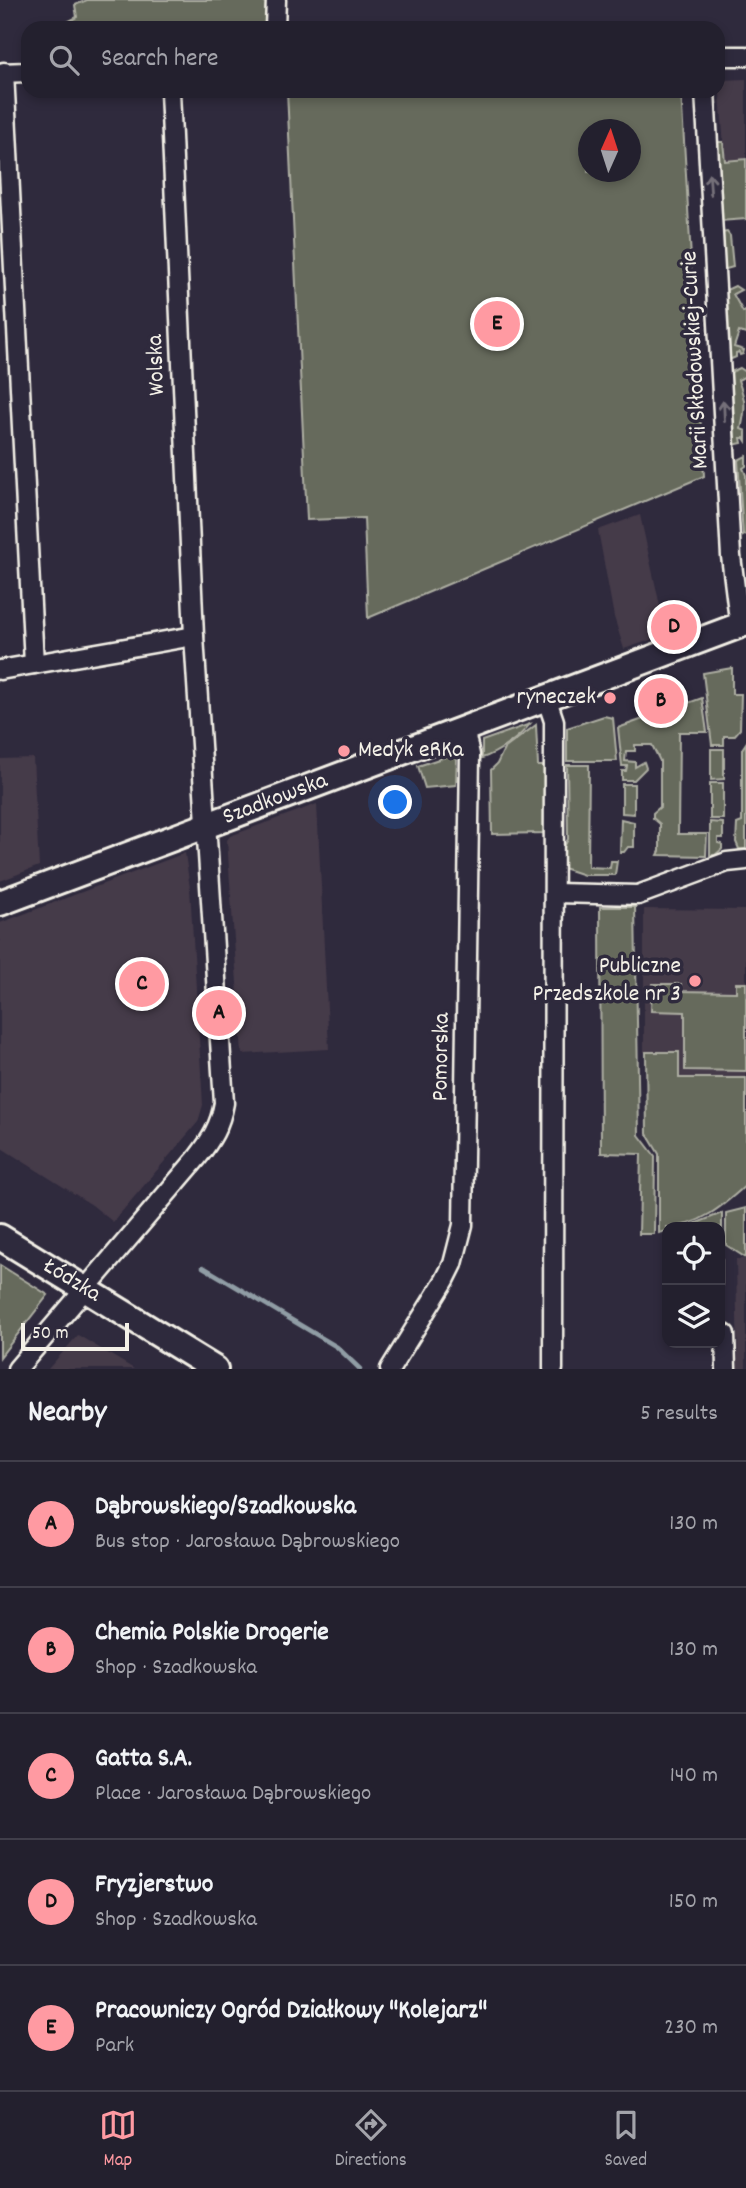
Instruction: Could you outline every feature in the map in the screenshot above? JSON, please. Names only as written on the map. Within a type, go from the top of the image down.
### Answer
[{"type":"street","points":[[275,21],[276,0]]},
{"type":"street","points":[[725,57],[746,56]]},
{"type":"street","points":[[21,72],[2,72],[34,664]]},
{"type":"street","name":"Wolska","points":[[17,1369],[197,1158],[221,1120],[224,1103],[194,636],[170,98]]},
{"type":"street","name":"Marii Skłodowskiej-Curie","points":[[705,98],[731,556],[738,612],[744,624]]},
{"type":"street","name":"Szadkowska","points":[[0,903],[744,624]]},
{"type":"street","points":[[0,670],[194,636]]},
{"type":"street","points":[[546,697],[554,721],[553,1369]]},
{"type":"street","name":"Pomorska","points":[[390,1369],[449,1272],[459,1246],[463,1225],[470,754],[464,728]]},
{"type":"street","points":[[555,893],[638,895],[727,862],[746,860]]},
{"type":"street","name":"Łódzka","points":[[0,1237],[215,1369]]},
{"type":"street","points":[[725,1335],[726,1369]]},
{"type":"shaded area","points":[[746,79],[746,159],[725,161],[720,98],[725,98],[725,80]]},
{"type":"shaded area","points":[[640,515],[660,606],[669,634],[624,649],[614,617],[598,530]]},
{"type":"shaded area","points":[[33,758],[39,866],[0,881],[0,759]]},
{"type":"shaded area","points":[[317,804],[329,1049],[242,1054],[227,840],[230,836]]},
{"type":"shaded area","points":[[185,853],[190,888],[203,1105],[198,1122],[113,1222],[92,1205],[0,1147],[0,923]]},
{"type":"shaded area","name":"Publiczne Przedszkole nr 3","points":[[644,909],[746,910],[746,1078],[679,1078],[679,1052],[644,1052]]},
{"type":"shaded area","points":[[736,1259],[746,1259],[746,1369],[738,1369]]},
{"type":"shaded area","points":[[78,1335],[134,1369],[48,1369]]},
{"type":"green space","points":[[87,0],[268,0],[267,21],[69,21],[77,17],[75,5]]},
{"type":"green space","points":[[287,98],[681,98],[704,476],[368,618],[364,518],[307,520]]},
{"type":"green space","points":[[716,142],[723,142],[725,161],[746,159],[746,219],[720,221]]},
{"type":"green space","points":[[727,232],[730,236],[733,267],[723,270],[721,233]]},
{"type":"green space","points":[[735,286],[741,290],[733,294],[743,312],[746,311],[746,334],[739,332],[734,347],[744,350],[743,354],[736,353],[736,357],[729,360],[724,291]]},
{"type":"green space","points":[[740,368],[746,372],[746,376],[738,380],[744,404],[741,429],[746,431],[746,441],[741,438],[742,443],[733,445],[729,373]]},
{"type":"green space","points":[[746,456],[746,466],[743,468],[746,475],[746,534],[743,536],[738,460]]},
{"type":"green space","points":[[732,668],[732,694],[741,694],[740,729],[734,736],[724,736],[724,745],[712,745],[703,673]]},
{"type":"green space","points":[[702,698],[707,732],[679,732],[678,834],[707,834],[706,856],[658,855],[660,824],[653,818],[653,813],[660,807],[660,761],[652,745],[635,745],[635,751],[626,751],[625,761],[635,762],[635,767],[644,762],[646,768],[634,780],[622,780],[622,771],[626,771],[627,766],[622,766],[618,728]]},
{"type":"green space","points":[[604,716],[613,718],[617,761],[567,761],[567,728]]},
{"type":"green space","points":[[530,724],[508,744],[482,758],[482,741]]},
{"type":"green space","points":[[536,725],[538,766],[547,766],[548,833],[492,834],[491,770],[504,749]]},
{"type":"green space","points":[[746,743],[746,849],[739,849],[736,842],[737,824],[742,822],[742,749]]},
{"type":"green space","points":[[711,749],[724,749],[724,779],[711,780]]},
{"type":"green space","points":[[457,753],[456,785],[425,788],[418,766]]},
{"type":"green space","points":[[567,765],[589,765],[588,867],[610,868],[611,861],[617,861],[615,875],[584,875],[563,868],[563,849],[568,839]]},
{"type":"green space","points":[[710,783],[723,783],[723,819],[710,819]]},
{"type":"green space","points":[[622,784],[634,784],[634,814],[622,813]]},
{"type":"green space","points":[[621,819],[634,822],[634,847],[628,847],[624,852],[620,852]]},
{"type":"green space","points":[[710,822],[723,823],[723,838],[718,838],[722,849],[715,855],[710,855]]},
{"type":"green space","points":[[600,907],[635,907],[639,1135],[655,1156],[654,1234],[639,1234],[641,1154],[601,1153]]},
{"type":"green space","points":[[736,983],[746,983],[746,1071],[685,1070],[685,1012],[651,1011],[652,984],[681,984],[681,991],[736,992]]},
{"type":"green space","points":[[646,1052],[679,1052],[679,1078],[746,1078],[746,1185],[710,1214],[692,1222],[662,1222],[662,1232],[659,1233],[659,1154],[647,1134]]},
{"type":"green space","points":[[746,1208],[746,1258],[726,1245],[726,1213]]},
{"type":"green space","points":[[722,1213],[722,1222],[700,1222]]},
{"type":"green space","points":[[0,1265],[48,1295],[0,1357]]},
{"type":"waterway","points":[[203,1267],[337,1347],[360,1369]]},
{"type":"place","name":"Pracowniczy Ogród Działkowy \"Kolejarz\"","points":[[497,324]]},
{"type":"place","name":"Fryzjerstwo","points":[[674,627]]},
{"type":"place","name":"ryneczek","points":[[610,698]]},
{"type":"place","name":"Chemia Polskie Drogerie","points":[[661,701]]},
{"type":"place","name":"Medyk eRKa","points":[[344,751]]},
{"type":"place","name":"Publiczne Przedszkole nr 3","points":[[695,981]]},
{"type":"place","name":"Gatta S.A.","points":[[142,984]]},
{"type":"place","name":"Dąbrowskiego/Szadkowska","points":[[219,1013]]}]
